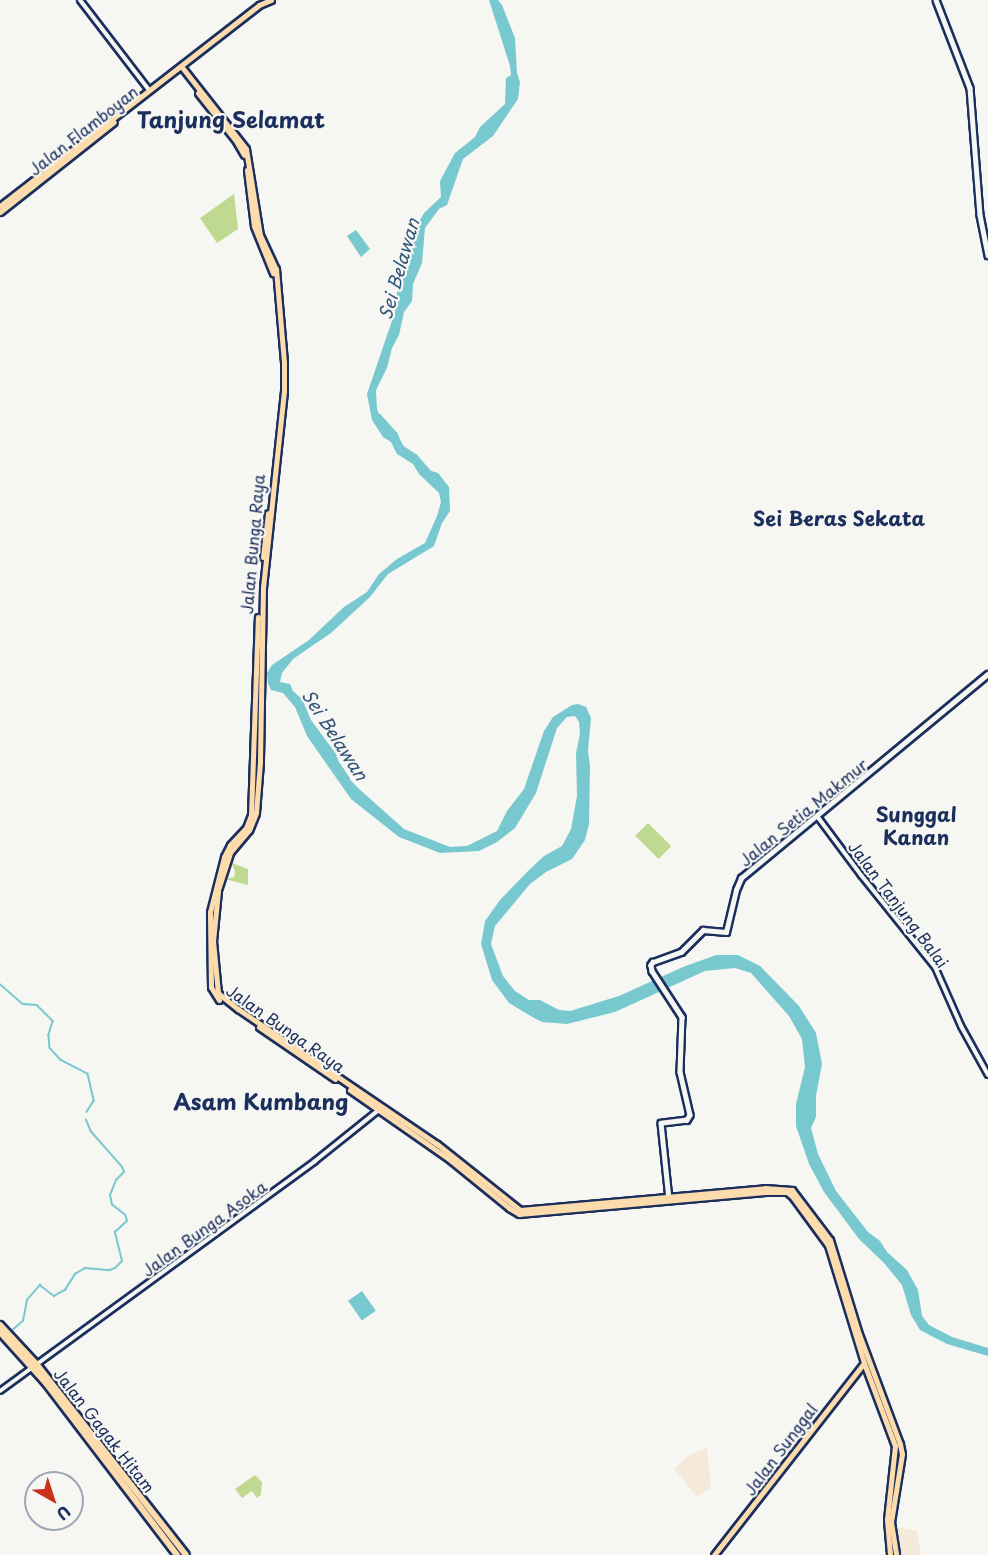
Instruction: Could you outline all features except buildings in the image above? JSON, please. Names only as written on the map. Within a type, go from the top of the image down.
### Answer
[{"type":"highway","name":"Jalan Gagak Hitam","points":[[1,1328],[186,1555]]},
{"type":"highway","name":"Jalan Gagak Hitam","points":[[96,1443],[177,1555]]},
{"type":"main road","points":[[182,67],[270,0]]},
{"type":"main road","points":[[936,0],[970,88],[979,201],[988,255]]},
{"type":"main road","name":"Jalan Flamboyan","points":[[0,206],[182,67]]},
{"type":"main road","name":"Jalan Flamboyan","points":[[0,212],[182,67]]},
{"type":"main road","name":"Jalan Bunga Raya","points":[[182,67],[244,145],[258,239],[273,271],[281,390],[260,590],[251,815],[246,828],[232,846],[222,868],[212,904],[209,931],[214,994],[236,1012],[381,1109],[473,1176],[519,1214],[788,1188],[796,1194],[830,1240],[866,1361],[895,1446],[893,1498]]},
{"type":"main road","name":"Jalan Setia Makmur","points":[[670,1199],[661,1123],[687,1120],[690,1115],[680,1072],[682,1017],[658,980],[654,962],[681,952],[703,930],[726,932],[740,880],[988,674]]},
{"type":"main road","name":"Jalan Sunggal","points":[[714,1555],[866,1361]]},
{"type":"main road","points":[[890,1555],[887,1527],[893,1498]]},
{"type":"main road","points":[[893,1498],[891,1526],[896,1555]]},
{"type":"street","points":[[81,0],[149,91]]},
{"type":"street","name":"Jalan Tanjung Balai","points":[[817,816],[935,967],[961,1026],[988,1075]]},
{"type":"street","name":"Jalan Bunga Asoka","points":[[0,1391],[315,1161],[381,1109]]},
{"type":"shaded area","points":[[707,1448],[711,1488],[697,1497],[674,1469],[689,1455]]},
{"type":"shaded area","points":[[895,1527],[917,1531],[921,1555],[899,1555]]},
{"type":"green space","points":[[234,194],[238,229],[217,243],[200,218]]},
{"type":"green space","points":[[648,823],[671,846],[659,859],[635,836]]},
{"type":"green space","points":[[232,863],[248,869],[248,885],[225,879],[234,877]]},
{"type":"green space","points":[[255,1475],[262,1482],[261,1495],[257,1498],[252,1491],[242,1498],[235,1489]]},
{"type":"water","name":"Sei Belawan","points":[[489,0],[498,0],[502,5],[515,38],[517,73],[520,82],[518,99],[493,136],[463,159],[447,205],[439,209],[425,228],[422,263],[413,284],[412,301],[404,312],[399,335],[376,390],[377,409],[382,422],[395,436],[399,449],[414,457],[425,469],[438,473],[449,487],[450,511],[442,523],[434,546],[388,574],[370,597],[331,633],[293,659],[282,673],[280,682],[290,684],[293,691],[302,699],[311,720],[336,754],[342,771],[358,788],[404,829],[450,847],[467,846],[497,831],[507,811],[524,789],[544,731],[553,717],[572,705],[578,704],[586,707],[591,718],[588,751],[589,824],[585,840],[572,859],[546,872],[530,884],[495,926],[491,944],[503,976],[515,991],[529,1000],[540,1000],[559,1010],[570,1011],[619,996],[716,955],[738,955],[760,966],[799,1006],[816,1033],[822,1064],[816,1096],[816,1117],[811,1128],[818,1154],[836,1191],[868,1232],[880,1241],[887,1252],[907,1270],[918,1290],[922,1316],[929,1325],[952,1337],[988,1348],[988,1356],[947,1344],[920,1330],[911,1315],[902,1285],[884,1263],[859,1239],[824,1192],[809,1164],[796,1126],[796,1104],[805,1067],[802,1039],[789,1016],[751,973],[735,968],[705,971],[615,1012],[567,1024],[542,1022],[534,1018],[509,1003],[492,980],[481,944],[485,921],[500,900],[527,872],[544,856],[562,846],[571,829],[577,796],[576,753],[580,734],[579,722],[575,716],[567,717],[557,728],[536,793],[515,828],[497,842],[479,851],[440,853],[399,837],[351,799],[307,736],[295,707],[283,693],[271,690],[268,683],[267,673],[272,665],[309,640],[344,607],[367,592],[379,574],[397,559],[425,543],[437,516],[441,502],[439,493],[419,474],[413,464],[397,454],[391,442],[383,437],[372,420],[367,394],[395,312],[398,283],[410,264],[415,229],[424,213],[441,197],[440,181],[455,153],[475,137],[480,127],[505,104],[506,78],[511,75],[510,66]]},
{"type":"water","points":[[356,230],[370,249],[361,257],[347,236]]},
{"type":"water","points":[[362,1291],[376,1311],[362,1320],[348,1301]]},
{"type":"waterway","name":"Sei Belawan","points":[[379,416],[395,434],[401,447],[415,456],[428,471]]},
{"type":"waterway","name":"Sei Belawan","points":[[337,763],[347,778]]},
{"type":"waterway","points":[[0,984],[23,1004],[37,1005],[53,1021],[49,1035],[50,1048],[61,1060],[88,1074],[94,1101],[87,1112]]},
{"type":"waterway","points":[[9,1333],[23,1321],[27,1300],[40,1285],[54,1296],[65,1290],[75,1274],[85,1268],[110,1270],[122,1261],[115,1232],[127,1221],[125,1215],[112,1205],[110,1195],[116,1180],[124,1172],[91,1132],[86,1120]]},
{"type":"district","name":"Tanjung Selamat","points":[[231,119]]},
{"type":"district","name":"Sei Beras Sekata","points":[[839,518]]},
{"type":"district","name":"Sunggal Kanan","points":[[916,826]]},
{"type":"district","name":"Asam Kumbang","points":[[261,1101]]}]
